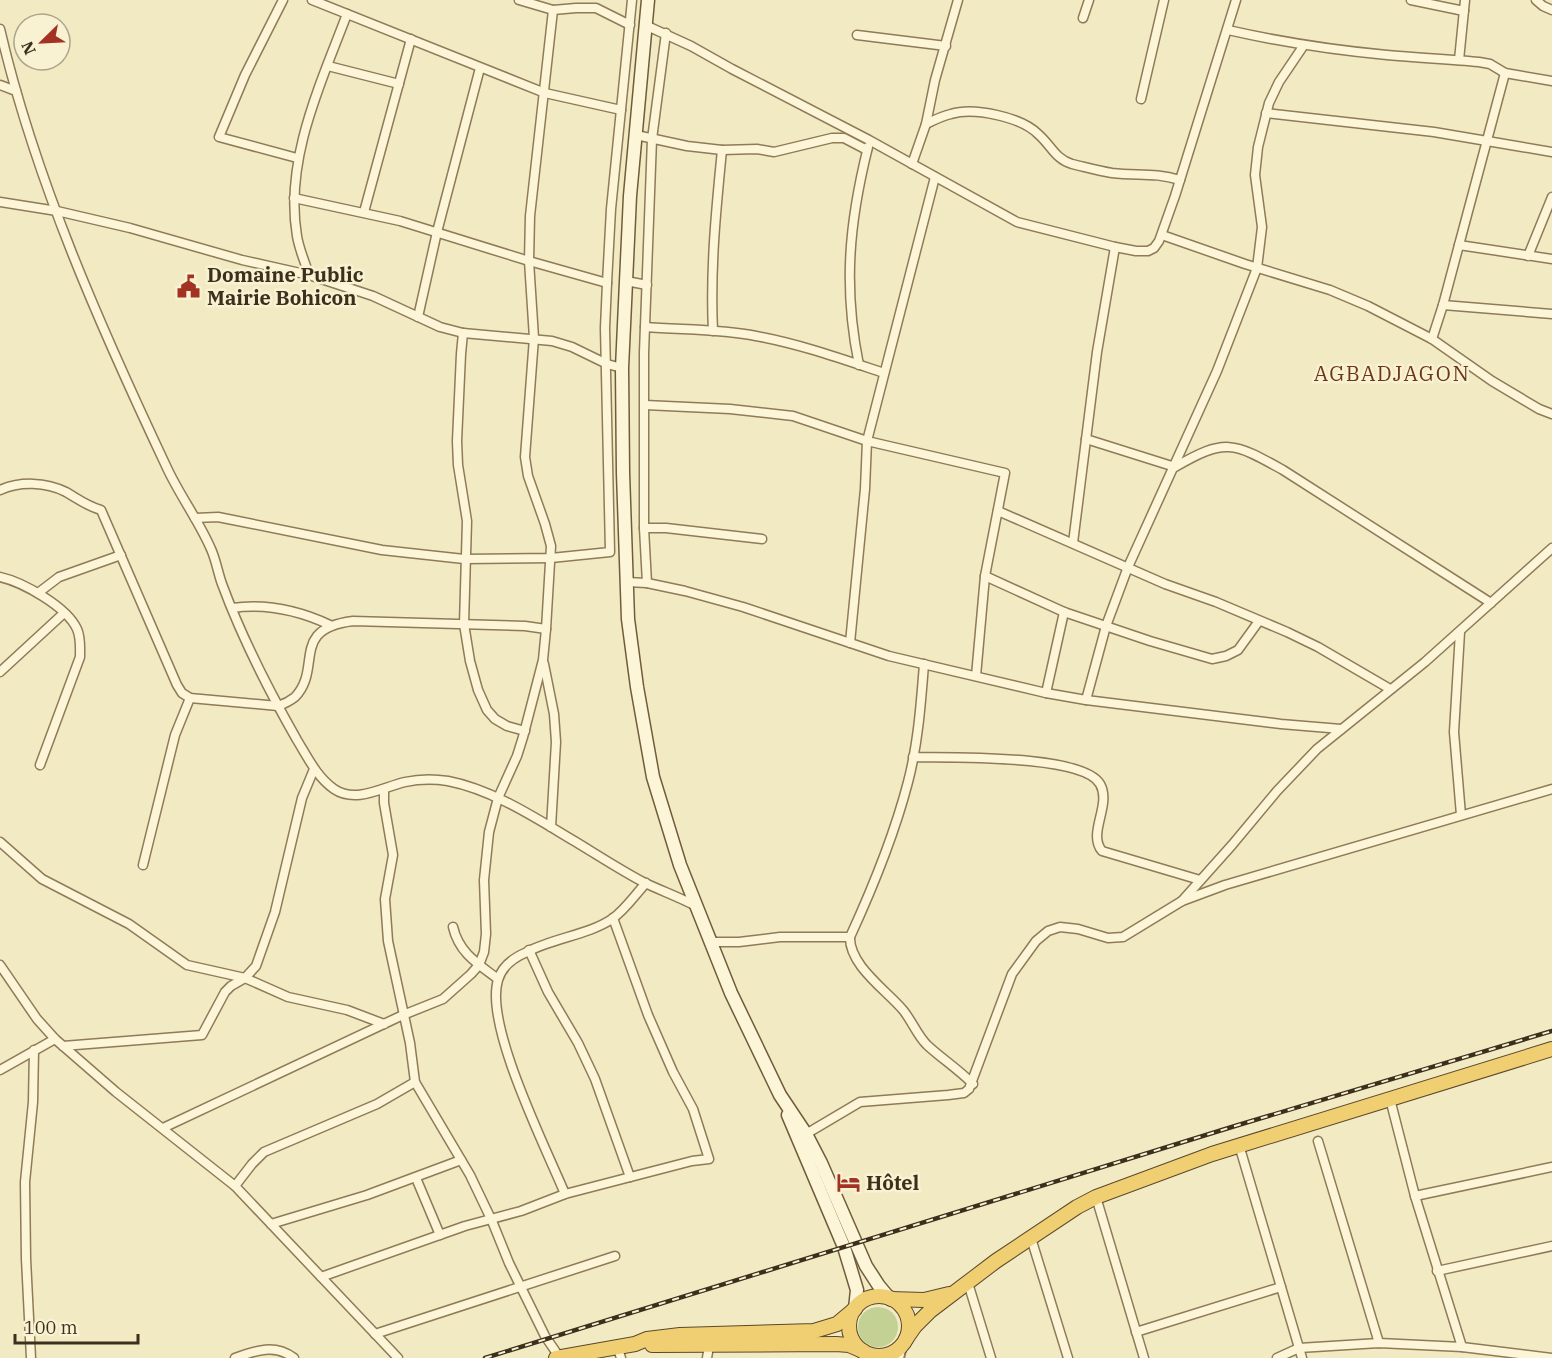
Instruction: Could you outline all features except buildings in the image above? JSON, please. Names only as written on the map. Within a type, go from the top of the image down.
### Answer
[{"type":"highway","points":[[635,1344],[708,1352],[836,1344],[849,1345],[868,1354],[887,1355],[902,1348],[920,1320],[996,1261],[1077,1207],[1096,1197],[1145,1177],[1239,1145],[1552,1049]]},
{"type":"highway","points":[[890,1299],[924,1300],[954,1293]]},
{"type":"highway","points":[[558,1358],[619,1352],[647,1339],[680,1335],[814,1331],[837,1324],[862,1302],[881,1296],[899,1304],[906,1313],[909,1328],[902,1348]]},
{"type":"highway","points":[[855,1309],[851,1316],[850,1329],[854,1342],[868,1354]]},
{"type":"main road","points":[[648,0],[630,196],[622,368],[628,619],[653,777],[665,820],[709,942],[758,1053],[780,1095],[806,1134],[840,1203],[866,1266],[890,1299]]},
{"type":"main road","points":[[780,1095],[844,1247],[857,1290],[855,1309]]},
{"type":"street","points":[[283,0],[245,75],[219,137],[297,158]]},
{"type":"street","points":[[312,0],[545,93],[621,110]]},
{"type":"street","points":[[519,0],[553,10],[596,8],[630,25]]},
{"type":"street","points":[[195,518],[218,517],[382,550],[464,560],[551,558],[610,552],[607,283],[611,209],[632,0]]},
{"type":"street","points":[[912,164],[926,124],[958,0]]},
{"type":"street","points":[[1083,18],[1089,0]]},
{"type":"street","points":[[1141,99],[1164,0]]},
{"type":"street","points":[[645,25],[666,33],[870,140],[1017,222],[1115,248],[1148,251],[1154,248],[1162,235],[1236,0]]},
{"type":"street","points":[[1411,0],[1464,11]]},
{"type":"street","points":[[1459,60],[1465,0]]},
{"type":"street","points":[[1536,0],[1552,10]]},
{"type":"street","points":[[162,1128],[403,1015],[443,999],[479,965],[486,943],[484,889],[486,849],[498,798],[517,756],[525,731],[543,660],[546,629],[551,558],[549,535],[528,476],[525,457],[534,338],[529,261],[530,216],[553,10]]},
{"type":"street","points":[[309,275],[297,238],[294,198],[297,158],[347,14]]},
{"type":"street","points":[[0,29],[16,91],[57,211],[108,338],[167,468],[213,552],[222,585],[278,706],[314,769],[337,792],[347,795],[360,795],[426,779],[449,781],[498,798],[646,883],[696,906]]},
{"type":"street","points":[[1228,30],[1304,45],[1388,56],[1490,64],[1505,73],[1552,81]]},
{"type":"street","points":[[647,583],[644,528],[645,327],[652,139],[666,33]]},
{"type":"street","points":[[857,35],[945,46]]},
{"type":"street","points":[[364,212],[411,39]]},
{"type":"street","points":[[1086,700],[1106,626],[1128,567],[1217,371],[1257,268],[1262,227],[1255,175],[1258,147],[1266,113],[1279,82],[1304,45]]},
{"type":"street","points":[[328,66],[399,84]]},
{"type":"street","points":[[418,317],[437,232],[480,68]]},
{"type":"street","points":[[1432,339],[1505,73]]},
{"type":"street","points":[[0,85],[16,91]]},
{"type":"street","points":[[926,124],[962,112],[993,115],[1010,119],[1033,130],[1040,135],[1056,156],[1064,161],[1113,173],[1150,173],[1180,180]]},
{"type":"street","points":[[1266,113],[1434,132],[1552,152]]},
{"type":"street","points":[[636,135],[722,150],[748,148],[781,152],[838,138],[854,142],[867,150]]},
{"type":"street","points":[[859,365],[850,312],[849,278],[853,222],[870,140]]},
{"type":"street","points":[[713,331],[714,232],[722,150]]},
{"type":"street","points":[[850,643],[865,489],[867,441],[935,177]]},
{"type":"street","points":[[1528,256],[1552,197]]},
{"type":"street","points":[[294,198],[364,212],[607,283]]},
{"type":"street","points":[[0,202],[57,211],[130,228],[242,260],[309,275],[365,293],[440,327],[463,333],[534,338],[572,346],[607,364],[622,368]]},
{"type":"street","points":[[1162,235],[1340,294],[1368,306],[1432,339],[1492,381],[1539,410],[1552,414]]},
{"type":"street","points":[[1459,244],[1552,259]]},
{"type":"street","points":[[1073,543],[1097,352],[1115,248]]},
{"type":"street","points":[[627,281],[647,285]]},
{"type":"street","points":[[1443,305],[1552,314]]},
{"type":"street","points":[[645,327],[755,336],[884,373]]},
{"type":"street","points":[[463,333],[457,441],[458,465],[467,521],[464,560],[464,624],[470,661],[478,690],[487,710],[501,723],[525,731]]},
{"type":"street","points":[[645,405],[793,416],[867,441],[1005,473],[985,576],[975,676]]},
{"type":"street","points":[[1086,439],[1174,467],[1212,448],[1231,446],[1254,454],[1283,470],[1491,603]]},
{"type":"street","points":[[0,490],[21,483],[37,484],[66,492],[88,506],[101,510],[177,685],[182,693],[190,698],[278,706],[294,697],[300,690],[314,641],[321,632],[330,626],[353,621],[525,626],[546,629]]},
{"type":"street","points":[[998,511],[1318,647],[1390,689]]},
{"type":"street","points":[[644,528],[675,529],[762,539]]},
{"type":"street","points":[[1182,902],[1277,791],[1317,749],[1460,632],[1552,548]]},
{"type":"street","points":[[38,593],[59,577],[121,555]]},
{"type":"street","points":[[985,576],[1064,612],[1212,658],[1226,656],[1238,650],[1259,621]]},
{"type":"street","points":[[0,577],[38,593],[64,613],[78,630],[80,657],[40,765]]},
{"type":"street","points":[[626,582],[647,583],[735,604],[889,656],[1046,693],[1290,725],[1341,729]]},
{"type":"street","points":[[232,608],[266,605],[309,615],[330,626]]},
{"type":"street","points":[[1046,693],[1064,612]]},
{"type":"street","points":[[0,672],[64,613]]},
{"type":"street","points":[[1460,632],[1454,732],[1461,815]]},
{"type":"street","points":[[543,660],[554,714],[556,742],[551,827]]},
{"type":"street","points":[[924,664],[913,757],[908,780],[884,857],[849,937],[849,945],[855,958],[904,1012],[926,1044],[973,1084]]},
{"type":"street","points":[[143,865],[175,735],[190,698]]},
{"type":"street","points":[[913,757],[1022,760],[1070,767],[1087,772],[1100,783],[1104,792],[1097,839],[1102,851],[1200,880]]},
{"type":"street","points":[[63,1046],[202,1035],[225,992],[245,978],[256,966],[275,912],[302,798],[314,769]]},
{"type":"street","points":[[384,789],[384,803],[393,855],[385,900],[386,925],[390,959],[402,1001],[415,1082],[461,1160],[490,1218],[508,1263],[558,1358]]},
{"type":"street","points":[[806,1134],[860,1102],[961,1094],[969,1089],[973,1084],[1012,974],[1036,941],[1048,931],[1060,927],[1078,929],[1108,938],[1123,936],[1182,902],[1225,885],[1552,789]]},
{"type":"street","points":[[0,842],[42,879],[129,924],[187,965],[245,978],[288,997],[347,1010],[384,1024]]},
{"type":"street","points":[[565,1194],[503,1043],[497,1009],[498,979],[507,965],[529,950],[602,925],[613,918],[646,883]]},
{"type":"street","points":[[321,1277],[565,1194],[692,1161],[709,1159],[693,1109],[673,1072],[648,1015],[613,918]]},
{"type":"street","points":[[453,927],[460,947],[498,979]]},
{"type":"street","points":[[709,942],[739,942],[788,936],[849,937]]},
{"type":"street","points":[[529,950],[548,992],[578,1043],[595,1079],[630,1177]]},
{"type":"street","points":[[0,965],[37,1019],[55,1039],[116,1092],[235,1186],[398,1358]]},
{"type":"street","points":[[0,1070],[55,1039]]},
{"type":"street","points":[[31,1358],[25,1182],[33,1102],[34,1050]]},
{"type":"street","points":[[235,1186],[264,1152],[377,1104],[415,1082]]},
{"type":"street","points":[[1390,1099],[1415,1196],[1462,1347]]},
{"type":"street","points":[[1318,1141],[1379,1343]]},
{"type":"street","points":[[1239,1145],[1302,1358]]},
{"type":"street","points":[[271,1224],[336,1205],[461,1160]]},
{"type":"street","points":[[1415,1196],[1552,1167]]},
{"type":"street","points":[[416,1178],[440,1235]]},
{"type":"street","points":[[1096,1197],[1144,1358]]},
{"type":"street","points":[[1031,1238],[1068,1358]]},
{"type":"street","points":[[1437,1270],[1552,1246]]},
{"type":"street","points":[[375,1334],[615,1256]]},
{"type":"street","points":[[968,1283],[991,1358]]},
{"type":"street","points":[[1136,1332],[1281,1287]]},
{"type":"street","points":[[1278,1358],[1299,1348],[1379,1343],[1462,1347],[1552,1358]]},
{"type":"street","points":[[236,1358],[264,1349],[276,1349],[294,1358]]},
{"type":"green space","points":[[878,1307],[886,1308],[892,1313],[897,1319],[897,1335],[892,1341],[886,1346],[878,1347],[870,1346],[864,1341],[859,1335],[858,1327],[859,1319],[864,1313],[870,1308]]},
{"type":"railway","points":[[485,1358],[1235,1126],[1552,1031]]},
{"type":"place","name":"Domaine Public Mairie Bohicon","points":[[189,286]]},
{"type":"place","name":"Hôtel","points":[[848,1182]]},
{"type":"district","name":"AGBADJAGON","points":[[1392,373]]}]
